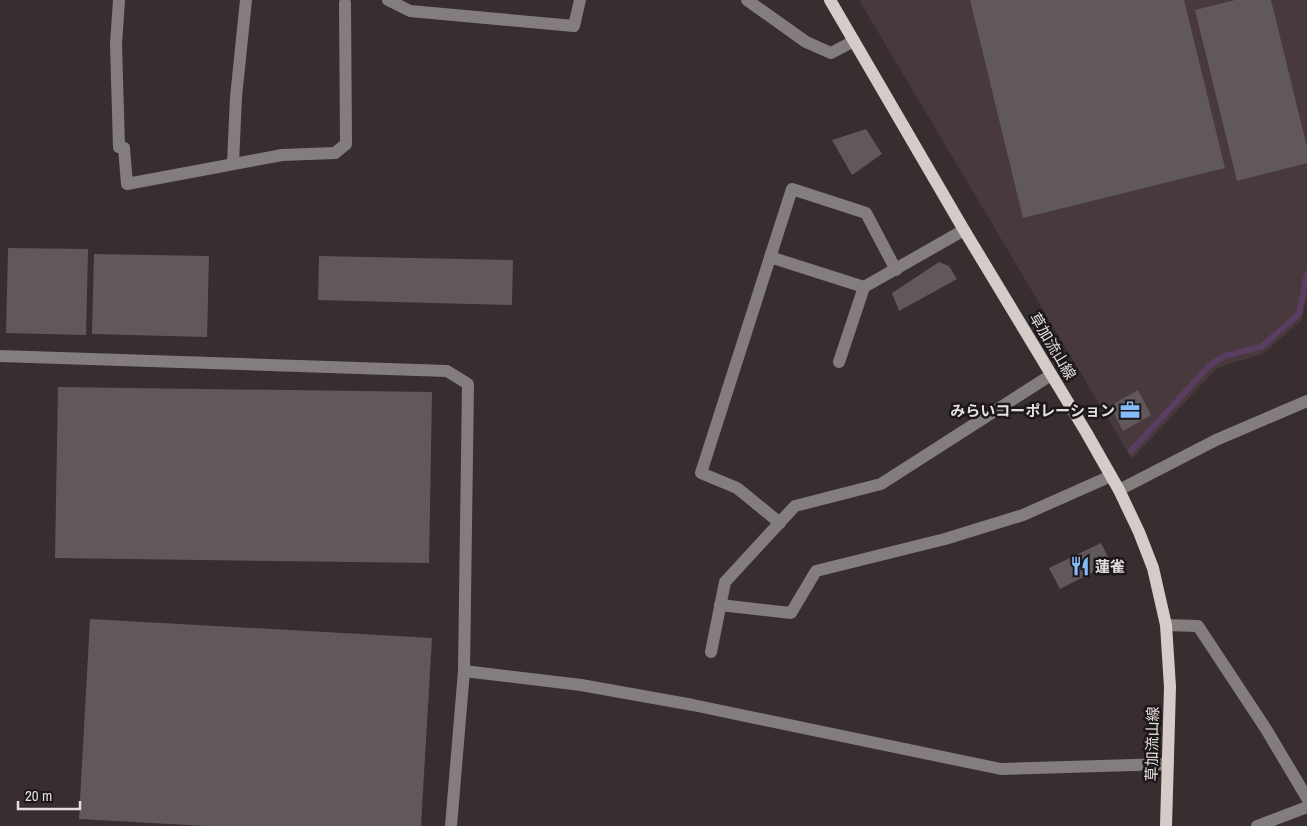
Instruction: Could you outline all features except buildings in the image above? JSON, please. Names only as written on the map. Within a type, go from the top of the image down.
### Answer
[{"type":"main road","name":"草加流山線","points":[[830,0],[964,230],[1120,490],[1139,532],[1153,568],[1166,625],[1170,687],[1166,826]]},
{"type":"street","points":[[119,0],[116,44],[119,147],[124,148],[127,184],[282,155],[335,153],[346,144],[345,1]]},
{"type":"street","points":[[233,163],[236,97],[246,0]]},
{"type":"street","points":[[388,0],[410,11],[574,26],[580,0]]},
{"type":"street","points":[[747,0],[806,42],[831,54],[854,41]]},
{"type":"street","points":[[780,523],[737,488],[701,473],[792,189],[866,213],[896,270]]},
{"type":"street","points":[[839,362],[864,287],[964,230]]},
{"type":"street","points":[[770,257],[864,287]]},
{"type":"street","points":[[0,356],[447,371],[468,384],[464,671],[451,826]]},
{"type":"street","points":[[711,652],[725,582],[795,506],[881,484],[1051,375]]},
{"type":"street","points":[[1120,490],[1216,440],[1307,401]]},
{"type":"street","points":[[720,605],[790,613],[816,571],[946,539],[1023,516],[1111,476]]},
{"type":"street","points":[[1166,625],[1198,626],[1266,730],[1307,798]]},
{"type":"street","points":[[464,671],[581,685],[693,704],[1001,769],[1168,764]]},
{"type":"street","points":[[1257,826],[1307,806]]},
{"type":"shaded area","points":[[859,0],[1307,0],[1307,297],[1301,321],[1264,353],[1217,368],[1132,459]]},
{"type":"waterway","points":[[1131,451],[1209,366],[1224,356],[1261,347],[1299,314],[1307,274]]},
{"type":"place","name":"みらいコーポレーション","points":[[1130,410]]},
{"type":"place","name":"蓮雀","points":[[1080,566]]}]
